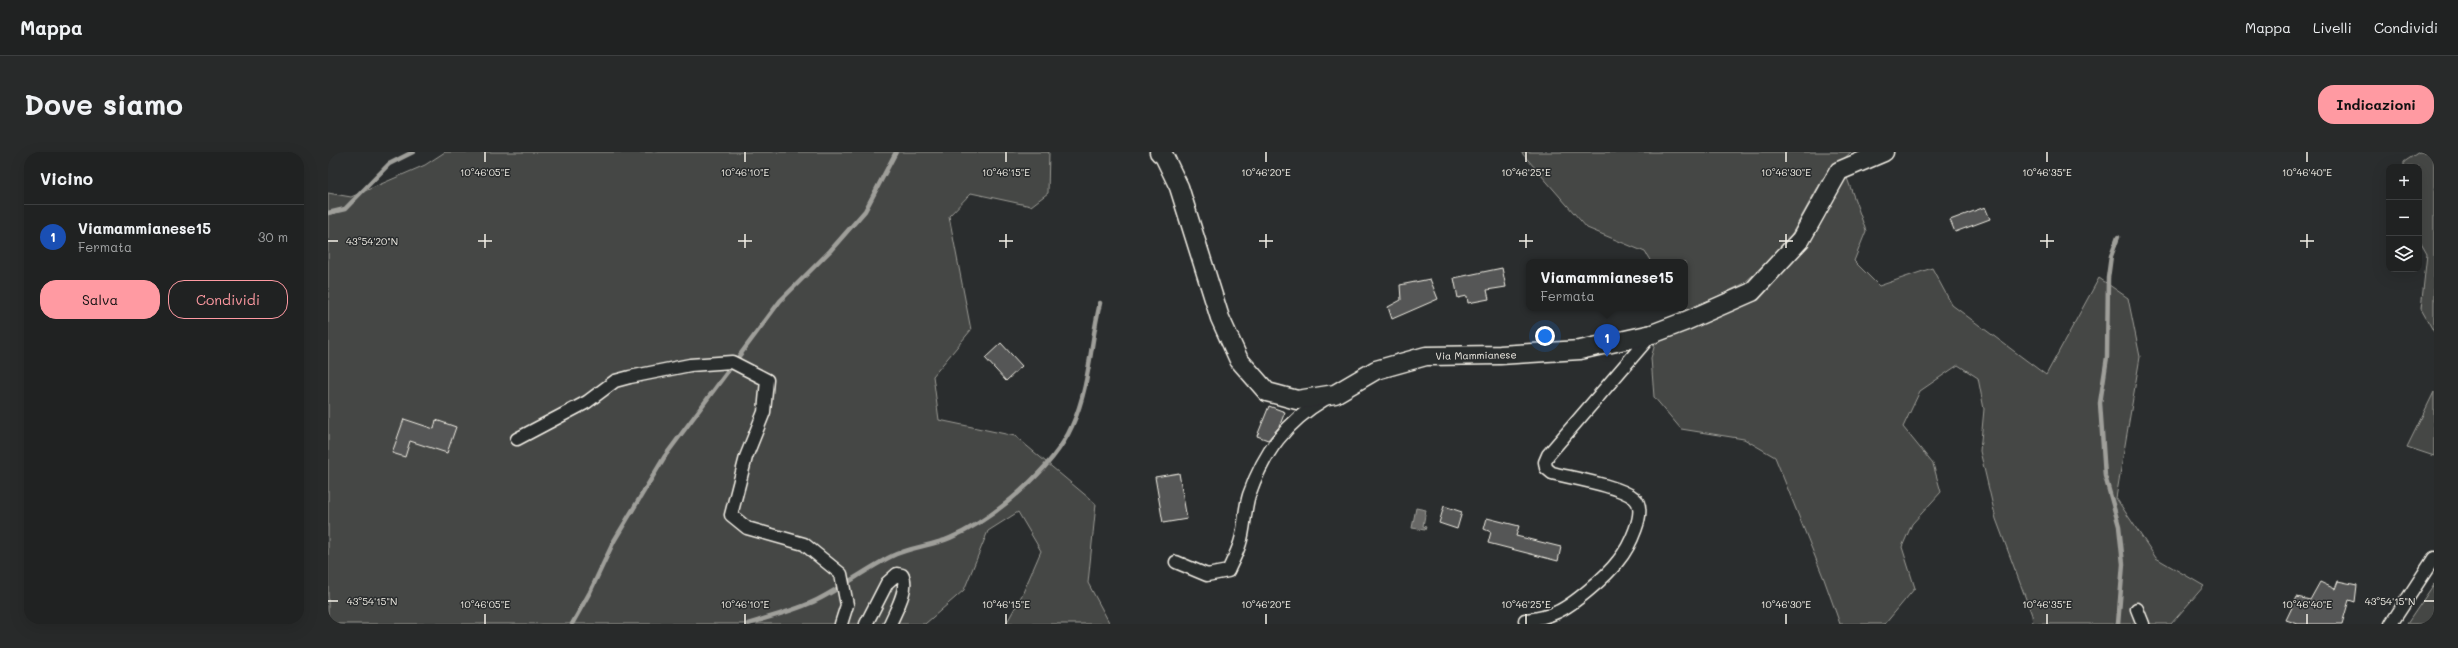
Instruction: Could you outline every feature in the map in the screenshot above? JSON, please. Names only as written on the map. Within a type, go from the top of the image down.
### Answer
[{"type":"main road","name":"Via Mammianese","points":[[1159,152],[1164,156],[1179,187],[1220,318],[1239,360],[1268,392],[1297,400],[1336,394],[1376,370],[1426,356],[1500,355],[1580,350],[1652,334],[1752,292],[1801,239],[1839,171],[1884,152]]},
{"type":"street","points":[[1525,620],[1541,618],[1558,612],[1583,594],[1618,562],[1640,520],[1640,508],[1635,498],[1624,492],[1552,473],[1546,468],[1545,462],[1548,455],[1652,334]]},
{"type":"street","points":[[517,438],[587,402],[615,381],[630,377],[690,365],[732,362],[767,380],[764,412],[746,457],[731,515],[747,528],[804,544],[841,574],[847,605],[841,624]]},
{"type":"street","points":[[1176,562],[1207,575],[1228,572],[1240,544],[1249,496],[1261,465],[1283,431],[1304,411],[1336,394]]},
{"type":"street","points":[[2391,624],[2434,558]]},
{"type":"street","points":[[866,624],[887,583],[897,574],[902,575],[905,580],[890,624]]},
{"type":"street","points":[[2137,608],[2143,624]]},
{"type":"shaded area","points":[[445,152],[1049,152],[1048,193],[1031,206],[971,193],[949,216],[971,330],[933,376],[939,420],[1015,436],[1096,504],[1088,583],[1110,624],[1006,624],[1022,595],[1041,551],[1018,512],[988,531],[964,590],[925,624],[328,624],[328,193],[351,197],[425,165]]},
{"type":"shaded area","points":[[1521,152],[1851,152],[1823,178],[1785,246],[1743,284],[1682,314],[1680,311],[1688,311],[1688,259],[1649,259],[1645,252],[1587,228]]},
{"type":"shaded area","points":[[2419,152],[2434,152],[2434,332],[2421,309],[2427,254],[2422,245],[2422,164],[2404,164],[2404,162]]},
{"type":"shaded area","points":[[1847,178],[1866,231],[1854,261],[1879,286],[1932,268],[1952,305],[2046,375],[2099,278],[2128,298],[2140,357],[2116,498],[2156,558],[2204,586],[2171,624],[2033,624],[2032,615],[1996,519],[1980,451],[1984,409],[1978,378],[1958,365],[1920,391],[1903,427],[1933,464],[1941,492],[1912,524],[1902,547],[1915,588],[1885,624],[1840,624],[1824,579],[1775,457],[1744,439],[1681,429],[1654,397],[1651,358],[1656,340],[1762,292]]},
{"type":"shaded area","points":[[2434,392],[2434,456],[2407,447]]},
{"type":"shaded area","points":[[1416,508],[1426,510],[1423,526],[1426,527],[1425,530],[1412,528]]},
{"type":"shaded area","points":[[2434,584],[2434,624],[2407,624]]},
{"type":"building","points":[[1985,207],[1990,219],[1955,232],[1950,220]]},
{"type":"building","points":[[1502,268],[1506,287],[1487,290],[1489,299],[1468,303],[1467,296],[1458,298],[1454,278]]},
{"type":"building","points":[[1430,279],[1438,299],[1392,319],[1388,307],[1401,300],[1400,285]]},
{"type":"building","points":[[1001,343],[1022,366],[1006,381],[985,358]]},
{"type":"building","points":[[1269,406],[1285,412],[1279,427],[1268,440],[1257,436]]},
{"type":"building","points":[[404,419],[434,429],[436,420],[456,427],[447,453],[410,441],[405,457],[392,453]]},
{"type":"building","points":[[1179,473],[1187,519],[1163,523],[1155,477]]},
{"type":"building","points":[[1444,506],[1462,512],[1457,529],[1439,523]]},
{"type":"building","points":[[1487,518],[1519,526],[1516,536],[1561,547],[1558,561],[1488,543],[1491,532],[1484,529]]},
{"type":"building","points":[[2338,581],[2357,585],[2355,602],[2349,600],[2342,624],[2298,624],[2286,620],[2297,597],[2310,600],[2320,582],[2335,589]]},
{"type":"waterway","points":[[328,213],[345,209],[389,164],[413,152]]},
{"type":"waterway","points":[[572,624],[590,592],[614,541],[665,456],[780,301],[830,251],[865,211],[896,152]]},
{"type":"waterway","points":[[2118,237],[2111,256],[2108,278],[2107,357],[2100,403],[2105,476],[2119,526],[2123,564],[2118,624]]},
{"type":"waterway","points":[[748,624],[809,604],[892,556],[936,543],[967,530],[985,519],[1020,491],[1051,459],[1072,426],[1083,396],[1100,303]]},
{"type":"place","name":"Viamammianese15","points":[[1607,357]]}]
